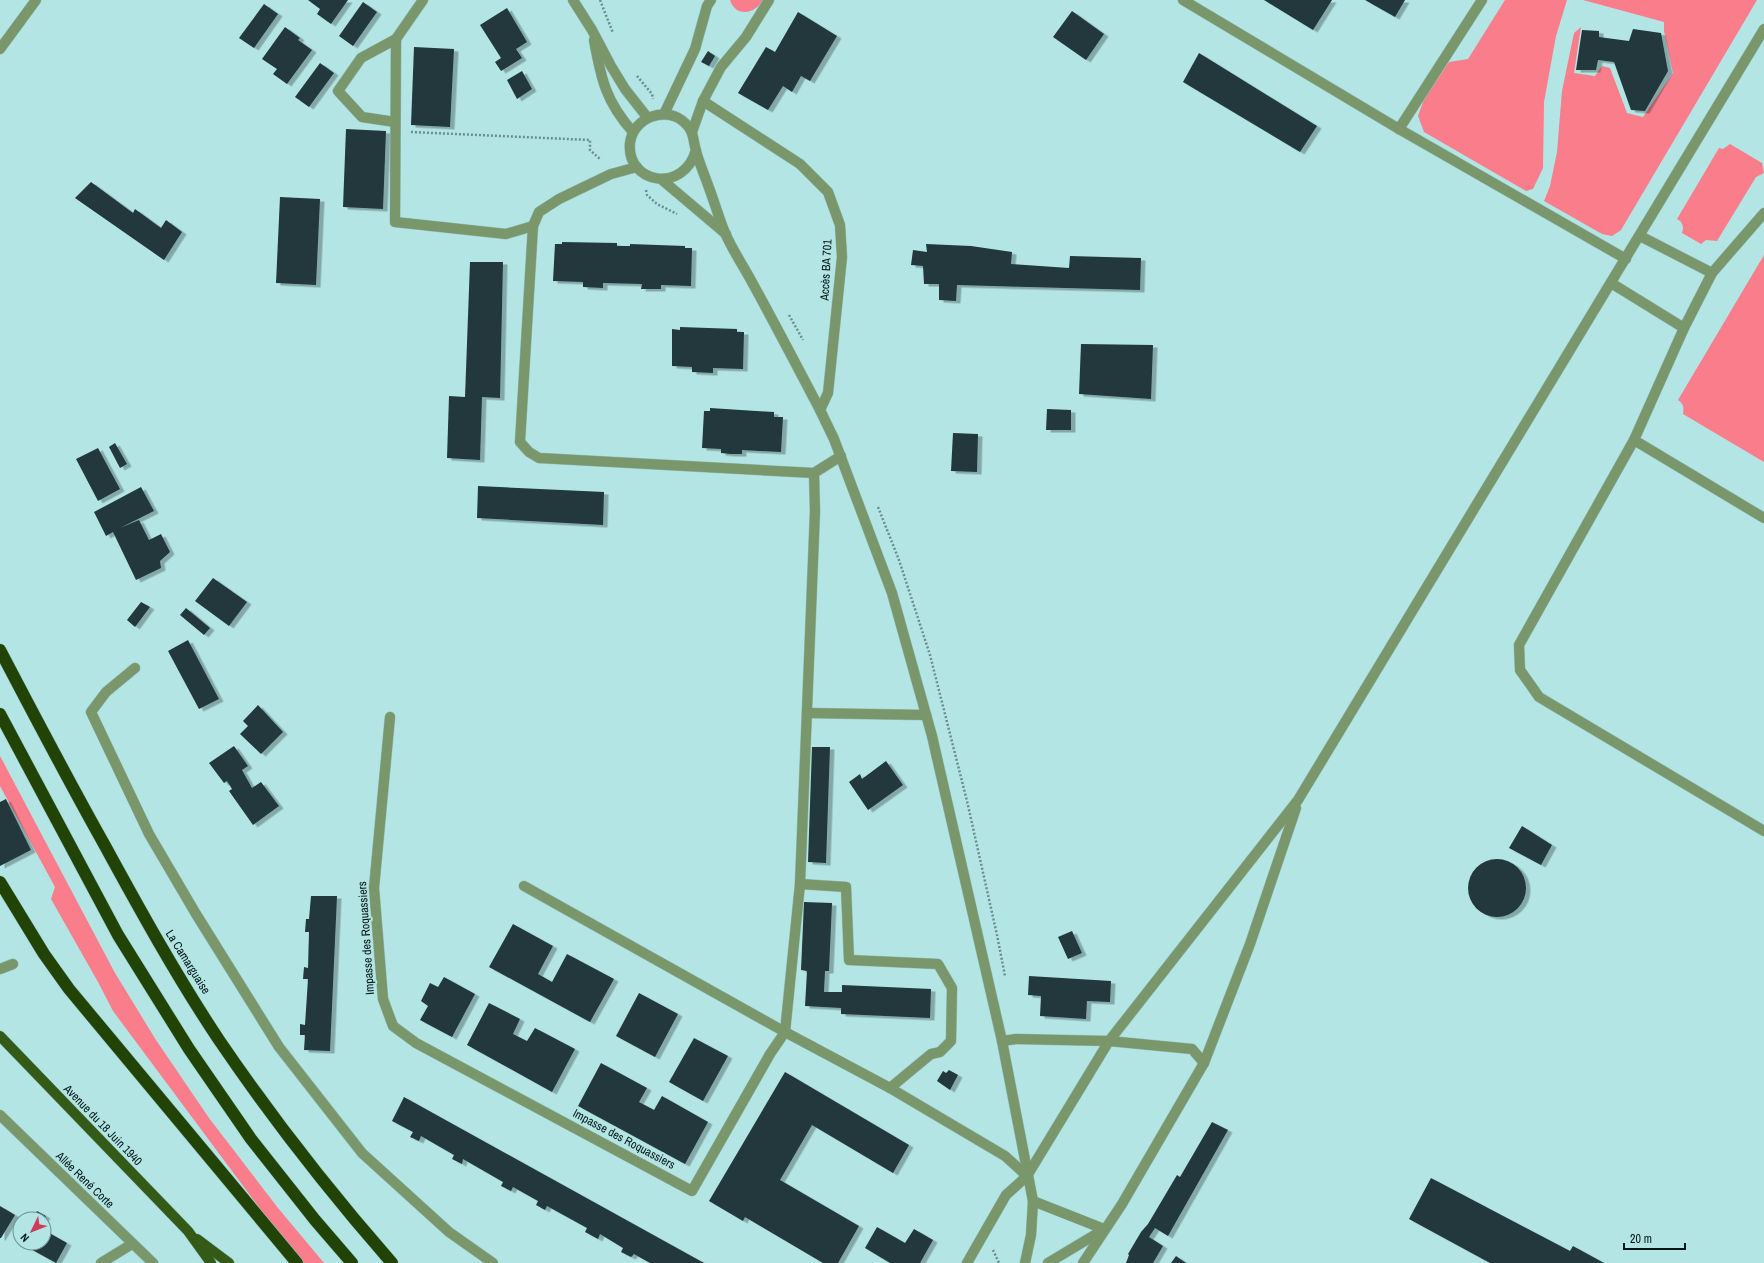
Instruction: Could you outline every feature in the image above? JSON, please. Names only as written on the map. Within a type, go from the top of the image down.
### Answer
[{"type":"highway","name":"La Camarguaise","points":[[0,650],[144,918],[219,1039],[276,1121],[344,1208],[392,1263]]},
{"type":"highway","points":[[0,714],[118,935],[189,1050],[251,1139],[315,1220],[352,1263]]},
{"type":"highway","points":[[0,882],[44,954],[69,989],[297,1263]]},
{"type":"main road","name":"Avenue du 18 Juin 1940","points":[[0,1036],[188,1232],[211,1263]]},
{"type":"main road","name":"Avenue du 18 Juin 1940","points":[[188,1232],[228,1263]]},
{"type":"street","points":[[0,49],[36,0]]},
{"type":"street","points":[[395,125],[362,117],[338,91],[361,58],[396,39],[424,0]]},
{"type":"street","points":[[573,0],[592,30],[621,83],[647,118]]},
{"type":"street","points":[[664,114],[696,49],[707,6],[711,0]]},
{"type":"street","points":[[692,132],[703,101],[721,67],[746,37],[769,0]]},
{"type":"street","points":[[1183,0],[1399,129],[1626,259]]},
{"type":"street","points":[[1399,129],[1482,0]]},
{"type":"street","points":[[968,1263],[1006,1194],[1027,1176],[1109,1041],[1298,800],[1764,29]]},
{"type":"street","points":[[592,30],[599,72],[607,94],[619,116],[633,132]]},
{"type":"street","points":[[396,39],[395,222],[506,234],[533,226]]},
{"type":"street","name":"Accès BA 701","points":[[703,101],[800,164],[828,192],[840,225],[842,257],[828,393],[820,410]]},
{"type":"street","points":[[726,234],[661,179],[641,170],[632,157],[630,143],[633,132],[638,125],[647,118],[664,114],[675,116],[685,123],[692,132],[696,150],[726,234],[820,410],[840,456],[892,593],[934,744],[1002,1041],[1033,1201],[1031,1235],[1025,1263]]},
{"type":"street","points":[[661,179],[672,178],[687,169],[693,160],[696,150]]},
{"type":"street","points":[[641,170],[611,174],[559,200],[540,212],[533,226],[520,442],[529,452],[539,458],[814,473],[840,456]]},
{"type":"street","points":[[1764,213],[1712,273],[1684,328],[1634,440],[1519,645],[1520,670],[1539,697],[1764,831]]},
{"type":"street","points":[[1640,236],[1712,273]]},
{"type":"street","points":[[1611,284],[1684,328]]},
{"type":"street","points":[[1634,440],[1764,518]]},
{"type":"street","points":[[786,1032],[800,884],[815,511],[814,473]]},
{"type":"street","points":[[135,668],[106,692],[91,712],[149,834],[196,914],[279,1047],[362,1153],[449,1232],[493,1263]]},
{"type":"street","points":[[807,713],[926,715]]},
{"type":"street","name":"Impasse des Roquassiers","points":[[390,717],[374,888],[384,999],[393,1026],[416,1043],[692,1191],[770,1054],[786,1032]]},
{"type":"street","points":[[1083,1263],[1104,1229],[1122,1204],[1204,1063],[1250,944],[1298,800]]},
{"type":"street","points":[[800,884],[846,887],[850,960],[938,964],[952,988],[951,1041],[940,1052],[931,1054],[890,1088]]},
{"type":"street","points":[[524,886],[786,1032],[890,1088],[1005,1156],[1027,1176]]},
{"type":"street","points":[[0,969],[13,964]]},
{"type":"street","points":[[1002,1041],[1016,1039],[1109,1041],[1192,1049],[1204,1063]]},
{"type":"street","name":"Allée René Corte","points":[[0,1115],[153,1263]]},
{"type":"street","points":[[1033,1201],[1104,1229]]},
{"type":"street","points":[[1048,1263],[1104,1229]]},
{"type":"street","points":[[101,1263],[132,1244]]},
{"type":"path","points":[[600,1],[614,35]]},
{"type":"path","points":[[395,125],[408,132],[590,140],[590,150],[601,160]]},
{"type":"path","points":[[641,170],[647,195],[657,204],[683,218]]},
{"type":"path","points":[[877,506],[899,560],[930,655],[969,809],[1005,978]]},
{"type":"shaded area","points":[[730,0],[763,0],[760,5],[751,11],[741,12],[733,6]]},
{"type":"shaded area","points":[[1505,0],[1567,0],[1556,36],[1544,102],[1543,168],[1533,189],[1526,191],[1424,132],[1418,116],[1424,99],[1449,62],[1468,59]]},
{"type":"shaded area","points":[[1583,0],[1757,0],[1621,230],[1612,236],[1602,234],[1544,201],[1550,186],[1557,152],[1562,91],[1574,33],[1581,27],[1574,73],[1595,76],[1602,66],[1610,68],[1627,113],[1643,117],[1673,73],[1664,31],[1664,22]]},
{"type":"shaded area","points":[[1730,144],[1762,163],[1764,173],[1756,177],[1717,241],[1706,240],[1701,244],[1682,233],[1683,229],[1681,222],[1677,219],[1719,148],[1723,149]]},
{"type":"shaded area","points":[[1764,255],[1764,462],[1683,414],[1683,406],[1678,400]]},
{"type":"shaded area","points":[[0,756],[115,973],[156,1040],[209,1118],[278,1208],[324,1263],[304,1263],[298,1256],[261,1210],[113,1011],[51,899],[55,887],[0,786]]},
{"type":"building","points":[[308,0],[348,0],[331,24],[317,14],[320,9]]},
{"type":"building","points":[[1264,0],[1332,0],[1313,30]]},
{"type":"building","points":[[1365,0],[1405,0],[1395,17]]},
{"type":"building","points":[[363,2],[377,12],[353,46],[339,36]]},
{"type":"building","points":[[264,4],[278,14],[254,48],[239,38]]},
{"type":"building","points":[[507,8],[527,42],[516,49],[522,58],[501,71],[495,62],[501,58],[480,25]]},
{"type":"building","points":[[1072,11],[1104,34],[1086,60],[1053,37]]},
{"type":"building","points":[[798,12],[837,36],[810,81],[801,76],[792,92],[783,86],[768,110],[738,93],[766,47],[775,52]]},
{"type":"building","points":[[285,27],[300,38],[298,40],[312,50],[287,84],[273,74],[277,69],[262,59]]},
{"type":"building","points":[[1633,29],[1661,33],[1668,71],[1645,111],[1631,110],[1614,62],[1598,60],[1596,70],[1576,70],[1582,30],[1599,31],[1599,37],[1629,41]]},
{"type":"building","points":[[414,47],[454,49],[450,127],[411,125]]},
{"type":"building","points":[[708,51],[715,56],[709,66],[701,62]]},
{"type":"building","points":[[1199,53],[1317,126],[1300,152],[1183,82]]},
{"type":"building","points":[[320,63],[334,73],[309,107],[295,97]]},
{"type":"building","points":[[522,71],[532,89],[517,99],[507,80]]},
{"type":"building","points":[[346,129],[386,131],[383,209],[343,207]]},
{"type":"building","points":[[91,182],[133,213],[135,209],[161,228],[166,220],[182,232],[164,260],[75,198]]},
{"type":"building","points":[[280,197],[320,199],[316,285],[276,283]]},
{"type":"building","points":[[562,242],[617,243],[617,246],[630,246],[630,244],[685,246],[685,248],[692,248],[691,286],[661,285],[661,289],[641,289],[642,284],[603,283],[603,288],[583,287],[583,282],[553,281],[555,244],[562,244]]},
{"type":"building","points":[[926,244],[971,246],[1012,252],[1011,264],[1069,268],[1070,256],[1141,258],[1140,290],[957,285],[956,301],[939,300],[939,284],[924,284],[923,266],[911,265],[913,250],[927,252]]},
{"type":"building","points":[[470,262],[503,262],[500,398],[482,397],[480,460],[447,458],[449,396],[465,397]]},
{"type":"building","points":[[680,327],[737,329],[737,332],[744,332],[743,369],[713,368],[713,373],[692,372],[692,367],[672,366],[672,329],[680,330]]},
{"type":"building","points":[[1081,344],[1153,345],[1151,399],[1079,394]]},
{"type":"building","points":[[710,408],[774,412],[774,417],[783,417],[781,452],[742,450],[742,454],[731,454],[721,453],[721,449],[702,448],[704,411],[710,411]]},
{"type":"building","points":[[1047,409],[1071,410],[1071,430],[1046,430]]},
{"type":"building","points":[[953,433],[978,434],[977,472],[951,471]]},
{"type":"building","points":[[115,443],[127,464],[120,468],[109,447]]},
{"type":"building","points":[[98,448],[120,489],[98,501],[76,459]]},
{"type":"building","points":[[478,486],[604,492],[603,525],[477,518]]},
{"type":"building","points":[[141,487],[154,511],[120,528],[139,520],[149,540],[161,534],[170,552],[160,561],[161,568],[136,580],[113,532],[106,536],[94,512]]},
{"type":"building","points":[[213,578],[247,602],[229,626],[195,601]]},
{"type":"building","points":[[141,602],[150,607],[135,627],[127,620]]},
{"type":"building","points":[[186,608],[210,628],[204,635],[180,615]]},
{"type":"building","points":[[188,640],[219,699],[199,709],[168,651]]},
{"type":"building","points":[[258,705],[283,732],[261,754],[240,734],[248,726],[243,721]]},
{"type":"building","points":[[234,746],[248,766],[242,770],[252,788],[261,782],[279,806],[253,825],[229,791],[232,789],[227,781],[224,783],[209,763]]},
{"type":"building","points":[[812,747],[830,747],[826,863],[808,862]]},
{"type":"building","points":[[886,761],[903,785],[868,810],[849,782],[860,774],[862,779]]},
{"type":"building","points":[[6,799],[31,850],[0,866],[0,802]]},
{"type":"building","points":[[1522,826],[1552,845],[1541,865],[1509,848]]},
{"type":"building","points":[[1497,859],[1508,861],[1521,872],[1524,877],[1526,888],[1524,899],[1513,912],[1508,915],[1497,917],[1486,915],[1473,904],[1470,899],[1468,888],[1470,877],[1481,864],[1486,861]]},
{"type":"building","points":[[311,896],[337,896],[330,1051],[304,1050],[305,1035],[300,1035],[300,1024],[305,1025],[308,979],[303,979],[304,967],[308,968],[309,932],[305,932],[306,919],[309,919]]},
{"type":"building","points":[[804,902],[832,903],[829,971],[825,971],[824,992],[842,992],[842,985],[931,989],[930,1018],[841,1014],[841,1008],[805,1006],[807,971],[801,970]]},
{"type":"building","points":[[513,924],[553,946],[538,974],[552,982],[567,954],[614,979],[590,1022],[489,967]]},
{"type":"building","points":[[1072,931],[1082,953],[1068,959],[1058,937]]},
{"type":"building","points":[[1029,976],[1111,981],[1110,1002],[1087,1001],[1086,1019],[1040,1016],[1041,996],[1028,995]]},
{"type":"building","points":[[444,977],[475,994],[452,1037],[420,1020],[428,1006],[421,1001],[430,983],[438,987]]},
{"type":"building","points":[[639,993],[678,1014],[655,1057],[616,1036]]},
{"type":"building","points":[[489,1003],[520,1019],[513,1034],[527,1041],[535,1028],[575,1049],[552,1092],[467,1045]]},
{"type":"building","points":[[694,1038],[728,1056],[703,1101],[669,1082]]},
{"type":"building","points":[[601,1063],[647,1088],[639,1102],[654,1110],[662,1096],[708,1122],[685,1164],[578,1106]]},
{"type":"building","points":[[949,1070],[958,1075],[950,1090],[937,1081],[943,1071],[946,1073]]},
{"type":"building","points":[[785,1072],[909,1145],[893,1173],[812,1125],[780,1180],[859,1226],[838,1263],[823,1263],[745,1217],[743,1221],[709,1201]]},
{"type":"building","points":[[404,1097],[704,1263],[650,1263],[634,1254],[631,1257],[621,1252],[623,1248],[600,1234],[598,1239],[585,1232],[587,1228],[547,1206],[545,1210],[536,1205],[538,1201],[513,1187],[511,1191],[501,1186],[503,1182],[463,1159],[462,1164],[452,1159],[454,1155],[421,1136],[419,1141],[410,1137],[413,1132],[392,1121]]},
{"type":"building","points":[[1212,1122],[1228,1130],[1168,1236],[1155,1228],[1149,1237],[1163,1246],[1153,1263],[1126,1263],[1128,1254],[1141,1232],[1148,1224],[1177,1175],[1180,1177]]},
{"type":"building","points":[[1431,1178],[1570,1251],[1573,1246],[1604,1263],[1490,1263],[1409,1219]]},
{"type":"building","points":[[0,1206],[12,1213],[12,1220],[0,1238]]},
{"type":"building","points":[[877,1227],[905,1243],[914,1229],[933,1240],[920,1263],[890,1263],[865,1248]]},
{"type":"building","points":[[52,1235],[67,1243],[56,1263],[34,1251],[52,1251]]},
{"type":"building","points":[[1176,1256],[1186,1263],[1171,1263]]}]
